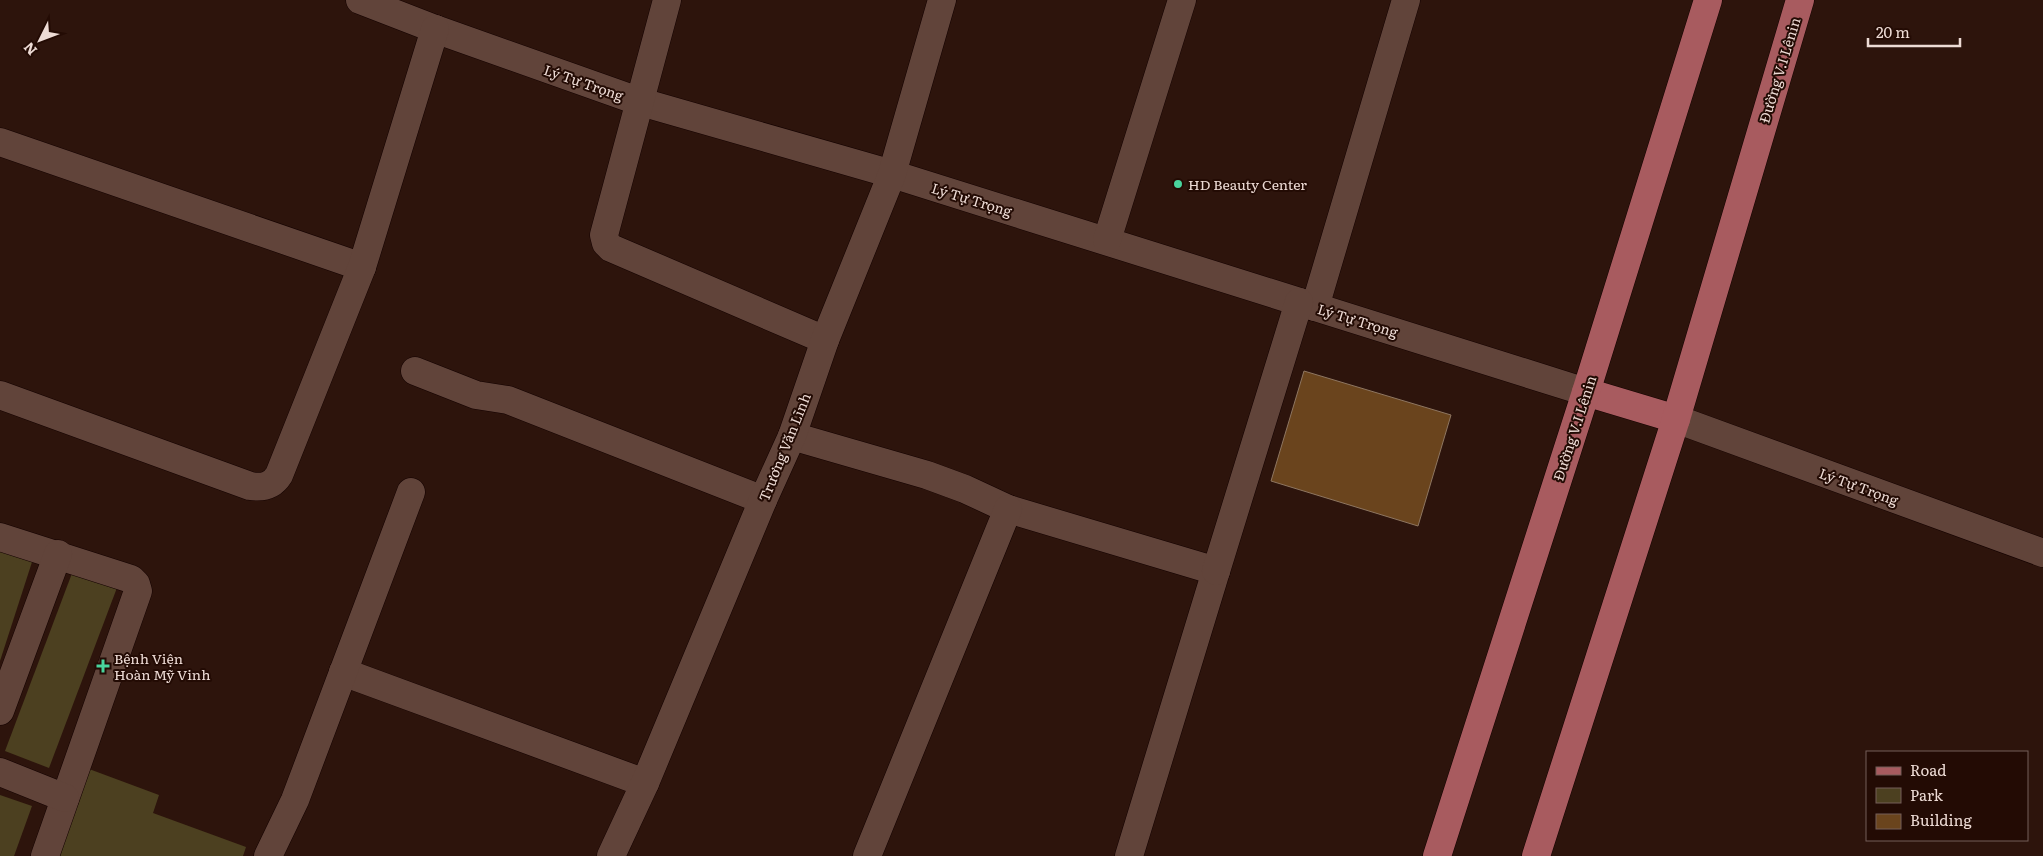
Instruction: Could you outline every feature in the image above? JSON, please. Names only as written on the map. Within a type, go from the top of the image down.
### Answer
[{"type":"main road","name":"Đường V.I Lênin","points":[[1437,856],[1586,392],[1708,0]]},
{"type":"main road","name":"Đường V.I Lênin","points":[[1536,856],[1676,419],[1800,0]]},
{"type":"main road","points":[[1586,392],[1676,419]]},
{"type":"street","name":"Lý Tự Trọng","points":[[360,0],[435,29],[641,102],[892,174],[1586,392]]},
{"type":"street","points":[[667,0],[604,235],[606,243],[611,248],[825,340]]},
{"type":"street","name":"Trương Văn Lĩnh","points":[[611,856],[645,783],[763,500],[792,436],[825,340],[892,174],[942,0]]},
{"type":"street","points":[[1107,240],[1182,0]]},
{"type":"street","points":[[1129,856],[1216,571],[1307,304],[1406,0]]},
{"type":"street","points":[[0,395],[250,486],[268,486],[279,475],[362,267],[435,29]]},
{"type":"street","points":[[0,142],[362,267]]},
{"type":"street","points":[[415,371],[476,395],[508,400],[763,500]]},
{"type":"street","name":"Lý Tự Trọng","points":[[1676,419],[2043,553]]},
{"type":"street","points":[[792,436],[927,475],[965,489],[1008,509],[1216,571]]},
{"type":"street","points":[[268,856],[294,800],[411,492]]},
{"type":"street","points":[[868,856],[1008,509]]},
{"type":"street","points":[[0,537],[58,554],[131,579],[136,584],[138,591],[45,856]]},
{"type":"street","points":[[0,711],[58,554]]},
{"type":"street","points":[[343,672],[645,783]]},
{"type":"street","points":[[0,772],[65,798]]},
{"type":"green space","points":[[0,551],[32,562],[0,661]]},
{"type":"green space","points":[[74,568],[118,585],[49,768],[5,751]]},
{"type":"green space","points":[[81,766],[159,795],[153,813],[246,847],[243,856],[49,856]]},
{"type":"green space","points":[[0,795],[32,806],[14,856],[0,856]]},
{"type":"building","points":[[1304,371],[1451,415],[1418,526],[1271,481]]},
{"type":"place","name":"HD Beauty Center","points":[[1178,184]]},
{"type":"place","name":"Bệnh Viện Hoàn Mỹ Vinh","points":[[103,666]]}]
